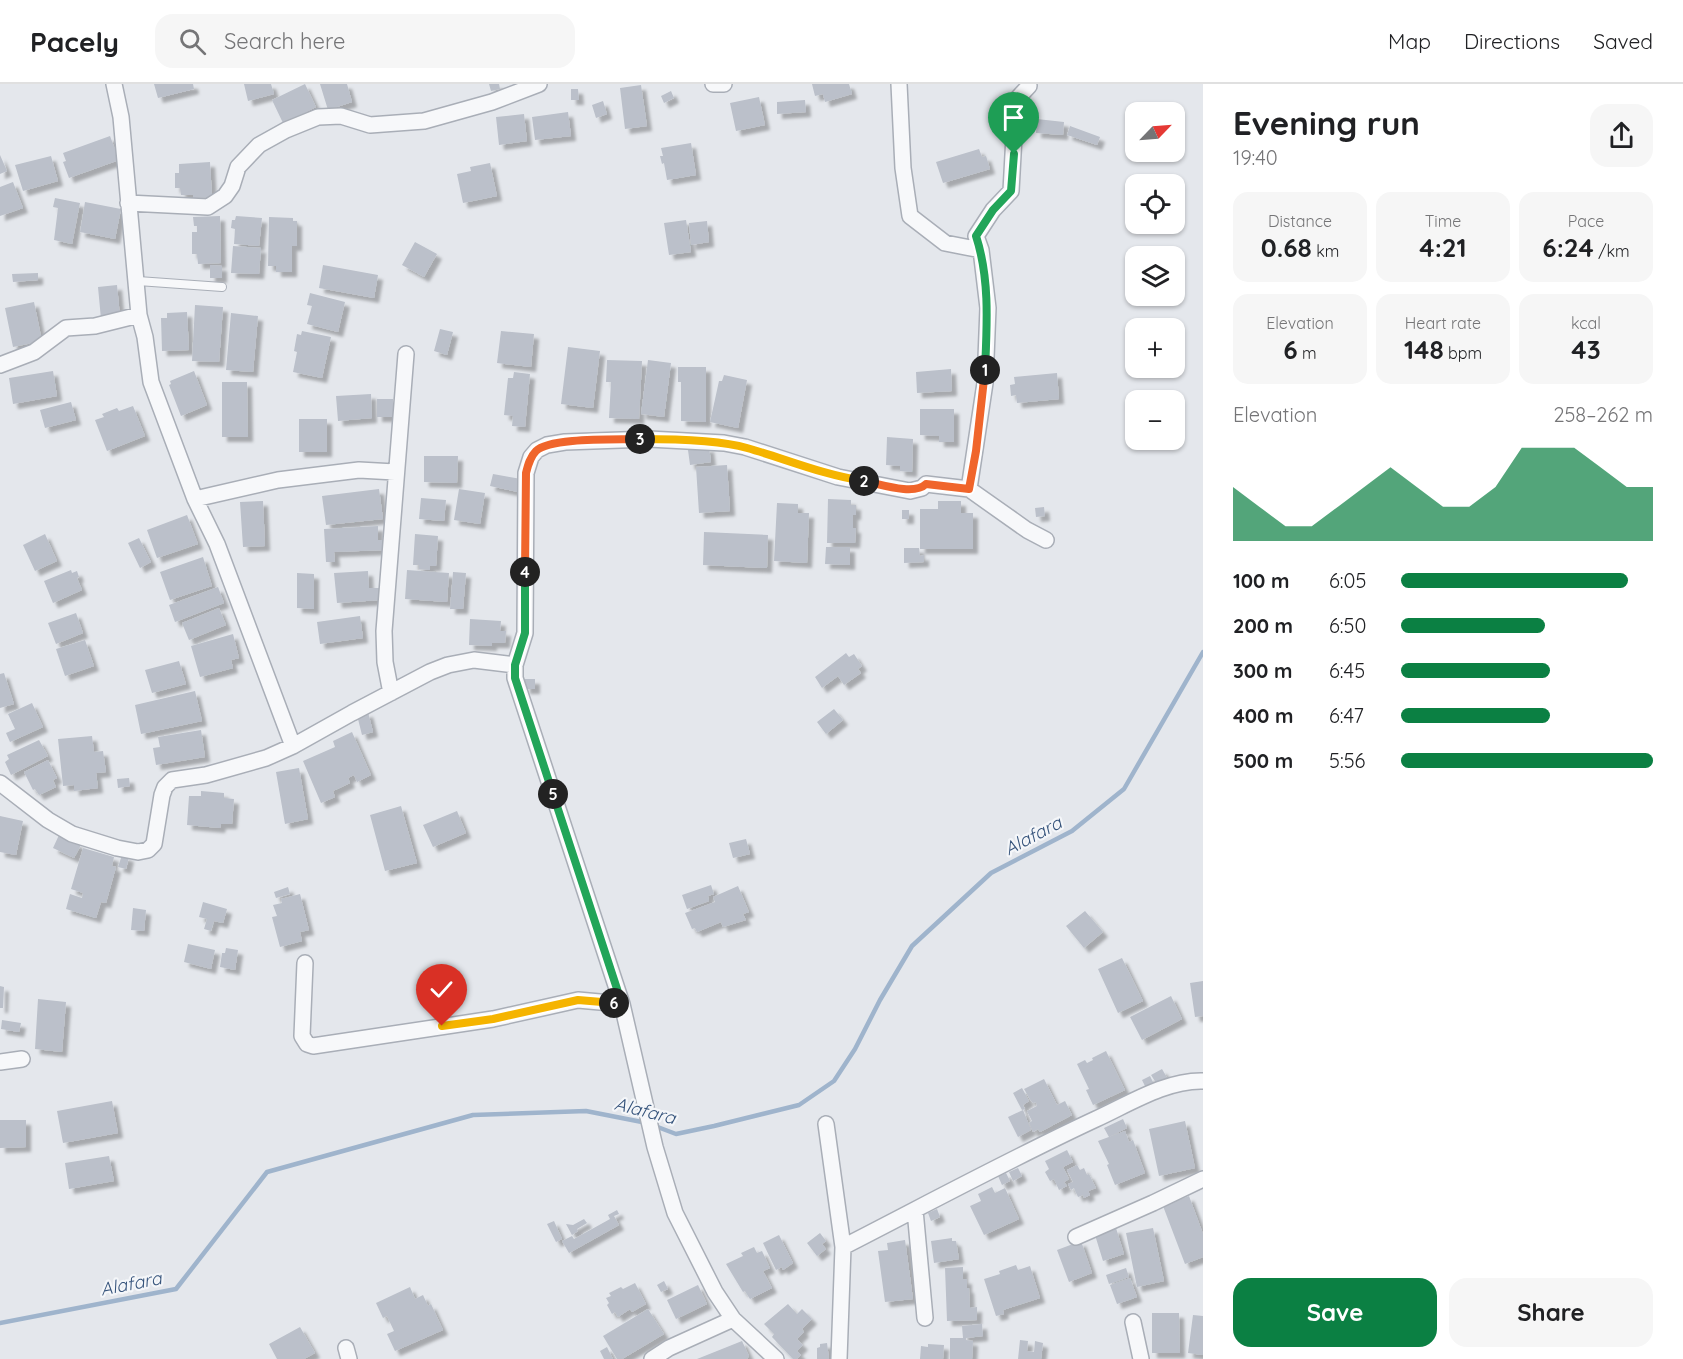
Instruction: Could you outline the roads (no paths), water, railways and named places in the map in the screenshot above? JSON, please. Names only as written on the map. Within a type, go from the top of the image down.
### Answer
[{"type":"street","points":[[114,84],[121,117],[128,203],[138,281],[139,315],[145,337],[151,382],[195,499],[217,544],[293,746]]},
{"type":"street","points":[[128,203],[208,207],[225,196],[232,186],[238,167],[259,145],[286,130],[318,117],[341,116],[370,125],[424,121],[492,102],[539,84]]},
{"type":"street","points":[[713,84],[724,84]]},
{"type":"street","points":[[899,84],[903,168],[910,216],[945,243],[981,250]]},
{"type":"street","points":[[969,489],[985,383],[988,308],[981,250],[976,236],[993,210],[1011,191],[1016,99],[1029,86]]},
{"type":"street","points":[[0,365],[34,352],[66,328],[95,326],[139,315]]},
{"type":"street","points":[[391,693],[385,662],[384,631],[406,354]]},
{"type":"street","points":[[776,1359],[733,1319],[715,1292],[675,1213],[647,1112],[622,1004],[515,678],[515,665],[525,633],[526,473],[531,457],[537,450],[547,445],[565,442],[649,439],[724,443],[745,447],[838,477],[910,491],[922,488],[926,484],[969,489],[1027,530],[1046,540]]},
{"type":"street","points":[[195,499],[278,480],[359,470],[396,472]]},
{"type":"street","points":[[0,783],[48,820],[72,834],[117,848],[138,852],[148,850],[154,844],[162,795],[165,787],[172,780],[216,773],[266,758],[448,665],[474,660],[515,665]]},
{"type":"street","points":[[305,963],[302,1036],[307,1044],[313,1046],[493,1019],[578,1000],[622,1004]]},
{"type":"street","points":[[0,1062],[22,1059]]},
{"type":"street","points":[[843,1247],[1023,1153],[1145,1096],[1172,1086],[1203,1081]]},
{"type":"street","points":[[826,1124],[843,1247],[839,1359]]},
{"type":"street","points":[[1076,1237],[1203,1179]]},
{"type":"street","points":[[915,1210],[926,1318]]},
{"type":"street","points":[[652,1359],[669,1347],[733,1319]]},
{"type":"street","points":[[1133,1322],[1141,1359]]},
{"type":"lane","points":[[138,281],[222,286]]},
{"type":"waterway","name":"Alafara","points":[[655,1126],[676,1134],[799,1105],[834,1081],[855,1049],[880,1000],[912,946],[991,873],[1072,831],[1124,789],[1203,652]]},
{"type":"waterway","name":"Alafara","points":[[0,1323],[176,1289],[267,1172],[473,1115],[586,1111],[647,1123]]}]
